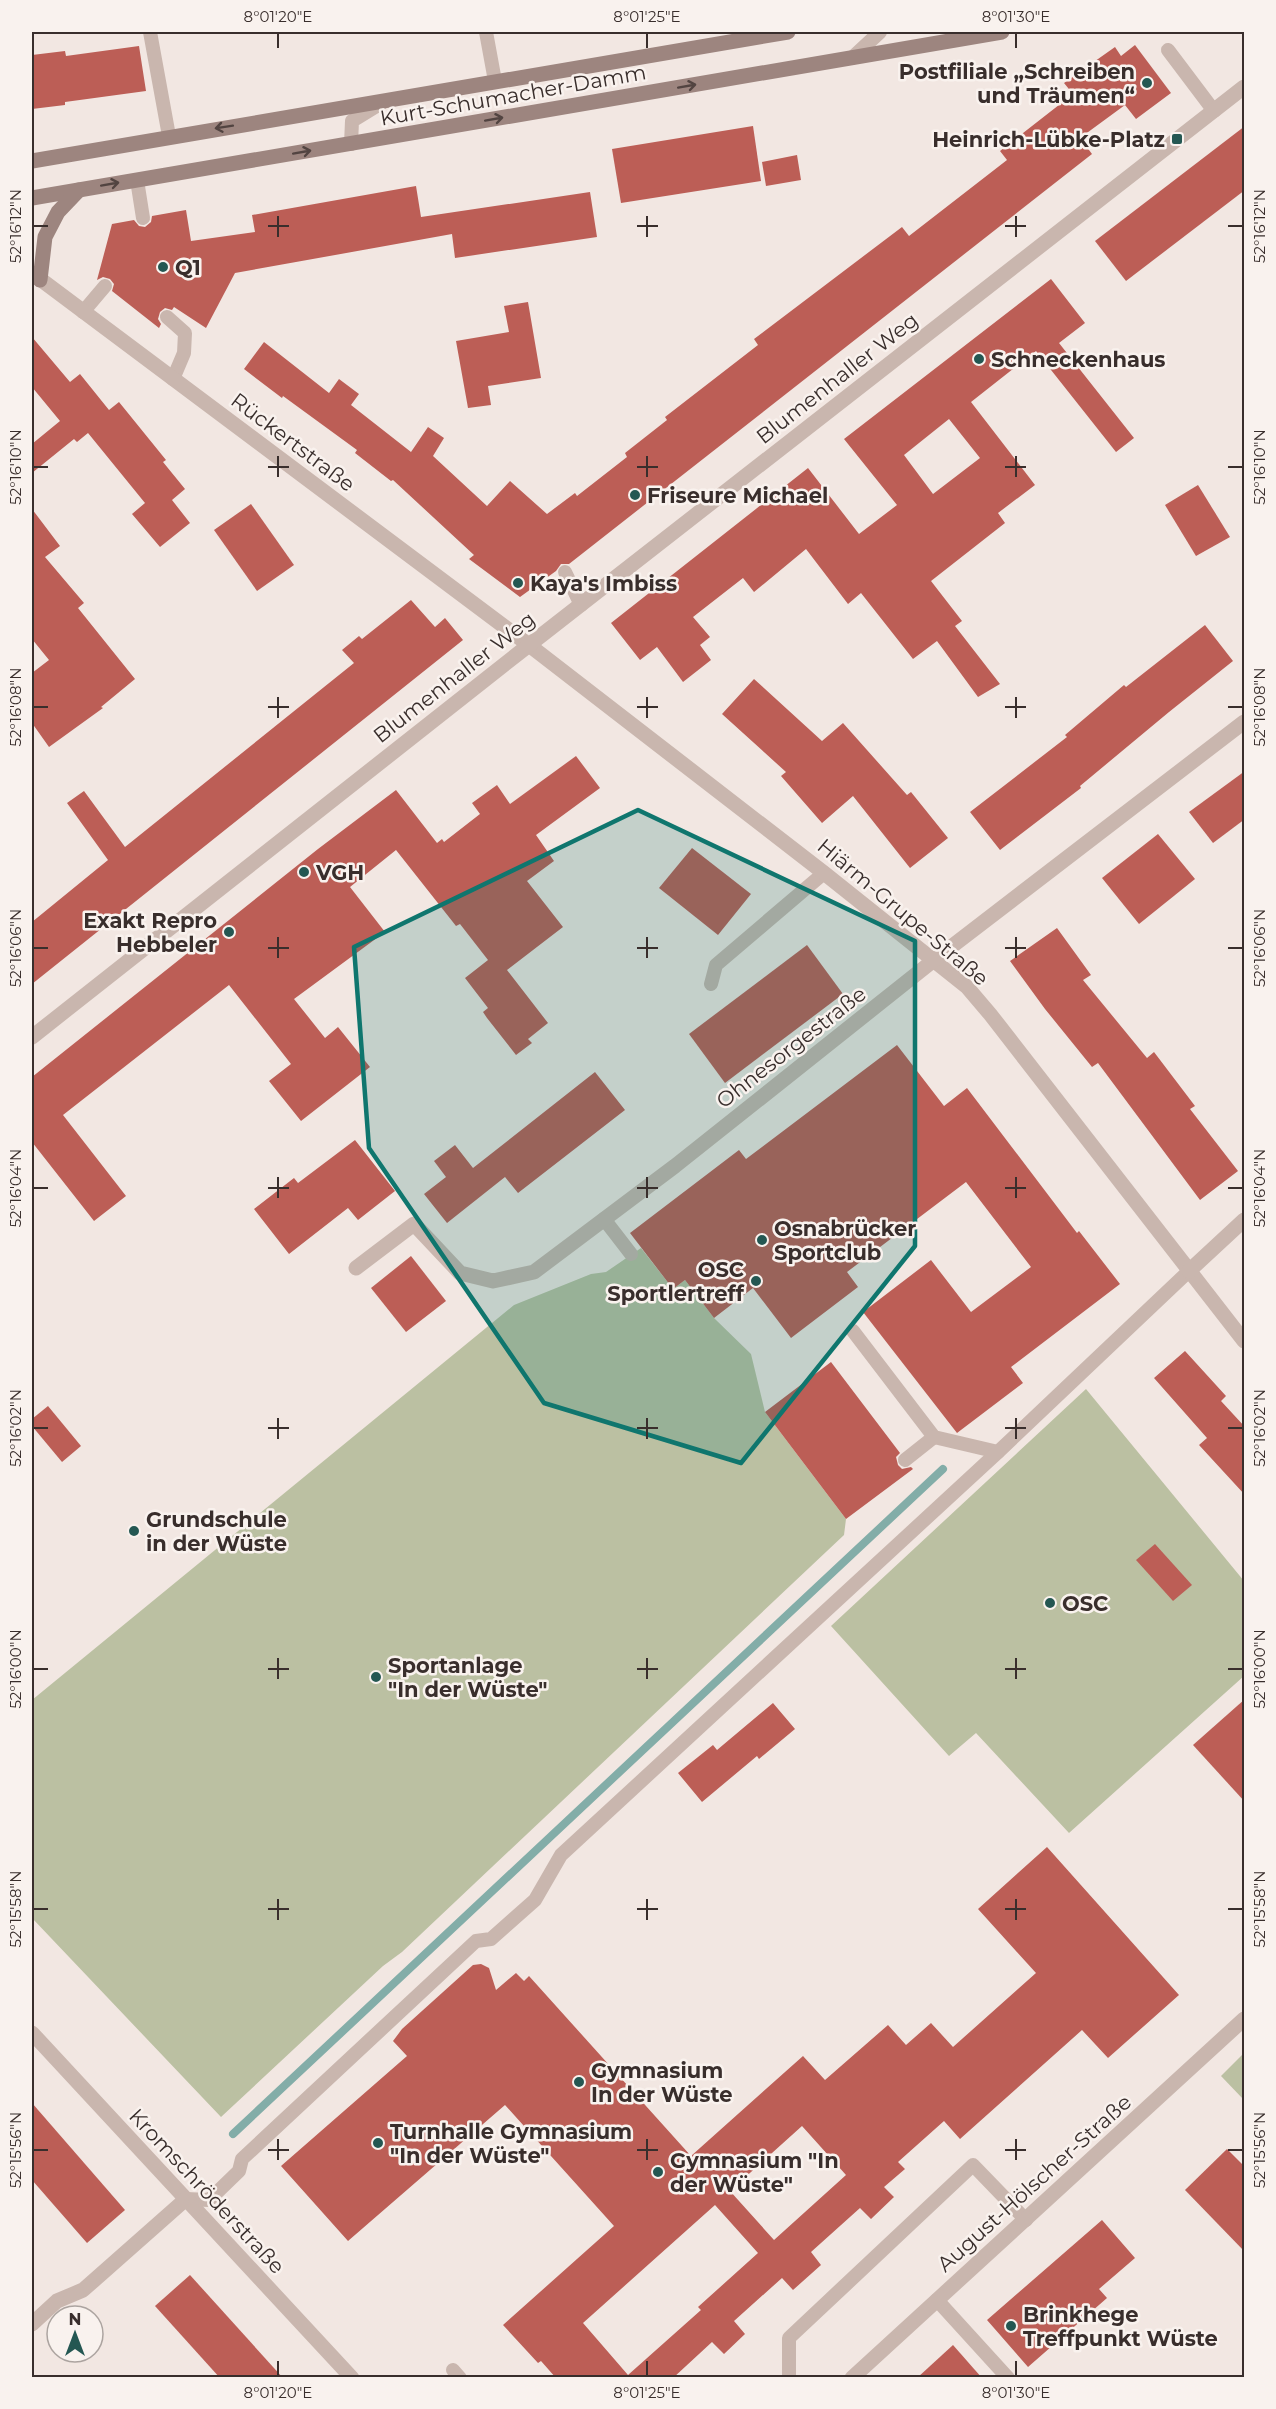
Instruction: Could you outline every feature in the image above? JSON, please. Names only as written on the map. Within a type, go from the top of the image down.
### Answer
[{"type":"main road","name":"Kurt-Schumacher-Damm","points":[[32,160],[788,32]]},
{"type":"main road","name":"Kurt-Schumacher-Damm","points":[[32,198],[1002,32]]},
{"type":"main road","points":[[36,276],[45,237],[58,212],[79,190]]},
{"type":"street","name":"Blumenhaller Weg","points":[[32,1037],[581,604],[1245,87]]},
{"type":"street","name":"Rückertstraße","points":[[36,276],[529,645]]},
{"type":"street","name":"Hiärm-Grupe-Straße","points":[[529,645],[824,873],[967,987],[1245,1341]]},
{"type":"street","name":"Ohnesorgestraße","points":[[356,1268],[414,1224],[460,1273],[493,1281],[534,1272],[675,1166],[934,960],[1245,722]]},
{"type":"street","points":[[1189,1271],[1245,1220]]},
{"type":"street","name":"August-Hölscher-Straße","points":[[852,2378],[1245,2019]]},
{"type":"street","name":"Kromschröderstraße","points":[[32,2033],[352,2378]]},
{"type":"street","points":[[32,2324],[57,2301],[83,2290],[186,2199]]},
{"type":"lane","points":[[150,32],[169,136]]},
{"type":"lane","points":[[486,32],[495,81]]},
{"type":"lane","points":[[852,58],[880,32]]},
{"type":"lane","points":[[1168,50],[1214,111]]},
{"type":"lane","points":[[351,144],[352,121],[387,99]]},
{"type":"lane","points":[[137,180],[143,218]]},
{"type":"lane","points":[[83,312],[105,286]]},
{"type":"lane","points":[[167,317],[185,333],[184,353],[173,379]]},
{"type":"lane","points":[[565,573],[581,604]]},
{"type":"lane","points":[[711,984],[716,965],[824,873]]},
{"type":"lane","points":[[604,1219],[631,1254]]},
{"type":"lane","points":[[186,2199],[209,2200],[239,2171],[242,2159],[476,1941],[491,1940],[535,1900],[561,1855],[998,1452],[1189,1271]]},
{"type":"lane","points":[[853,1332],[934,1437],[998,1452]]},
{"type":"lane","points":[[905,1460],[934,1437]]},
{"type":"lane","points":[[789,2378],[789,2338],[973,2165],[1026,2220]]},
{"type":"lane","points":[[937,2300],[1008,2378]]},
{"type":"highlighted area","points":[[638,810],[915,941],[915,1246],[741,1463],[544,1403],[369,1148],[354,947]]},
{"type":"green space","name":"Sportanlage \"In der Wüste\"","points":[[641,1248],[673,1289],[685,1280],[714,1318],[751,1354],[765,1412],[846,1519],[844,1535],[402,1952],[383,1966],[221,2117],[32,1918],[32,1700],[514,1305],[591,1274],[606,1272]]},
{"type":"green space","name":"OSC","points":[[1086,1389],[1244,1581],[1244,1676],[1069,1833],[976,1733],[949,1756],[831,1626]]},
{"type":"green space","points":[[1244,2053],[1244,2100],[1221,2076]]},
{"type":"building","points":[[1135,45],[1171,93],[1136,119],[1125,105],[1080,138],[1092,154],[569,564],[561,564],[556,571],[520,597],[469,559],[474,555],[393,480],[391,481],[355,453],[357,450],[244,369],[264,342],[329,393],[339,379],[359,394],[351,405],[411,452],[428,427],[444,438],[433,456],[487,506],[510,481],[547,514],[575,493],[577,496],[627,457],[625,453],[667,420],[665,417],[758,345],[754,339],[902,227],[909,236],[1007,160],[1000,151],[1073,94],[1064,83],[1115,47],[1121,56]]},
{"type":"building","points":[[139,46],[146,91],[32,109],[32,55],[65,51],[66,56]]},
{"type":"building","points":[[753,126],[761,181],[621,203],[612,149]]},
{"type":"building","points":[[1245,126],[1245,190],[1126,281],[1095,241]]},
{"type":"building","points":[[797,155],[801,180],[766,186],[762,162]]},
{"type":"building","points":[[416,186],[421,217],[590,192],[597,237],[455,258],[452,234],[235,273],[206,328],[174,307],[172,310],[165,308],[160,312],[159,328],[112,291],[114,284],[110,279],[103,277],[97,280],[112,224],[134,220],[139,226],[145,227],[151,222],[152,216],[186,210],[191,241],[255,232],[252,215]]},
{"type":"building","points":[[1051,279],[1085,323],[1059,343],[1134,438],[1116,452],[1036,351],[971,402],[1035,485],[998,513],[1005,523],[931,581],[962,621],[955,626],[1000,684],[978,697],[937,641],[913,659],[861,593],[848,604],[806,549],[754,592],[743,578],[693,617],[710,637],[700,645],[711,660],[683,682],[657,647],[640,660],[611,623],[808,468],[859,534],[897,505],[844,439]],"holes":[[[949,419],[980,458],[933,494],[904,455]]]},
{"type":"building","points":[[528,302],[541,378],[488,386],[491,405],[468,408],[456,341],[509,332],[504,306]]},
{"type":"building","points":[[32,337],[70,382],[80,374],[109,410],[119,402],[166,460],[163,462],[185,489],[172,500],[190,523],[160,547],[132,514],[145,503],[88,433],[77,442],[74,439],[32,473],[32,444],[60,421],[32,387]]},
{"type":"building","points":[[1198,485],[1230,537],[1196,556],[1165,505]]},
{"type":"building","points":[[251,504],[294,565],[257,591],[214,530]]},
{"type":"building","points":[[32,509],[60,546],[45,557],[84,603],[78,608],[135,679],[101,707],[103,708],[49,747],[32,723],[32,673],[49,660],[32,639]]},
{"type":"building","points":[[411,600],[435,627],[445,618],[463,640],[32,984],[32,922],[108,860],[67,803],[84,791],[125,847],[354,663],[342,650],[359,636],[362,639]]},
{"type":"building","points":[[1205,625],[1233,661],[1080,786],[1081,788],[1000,850],[970,812],[1067,737],[1065,735],[1124,685],[1126,687]]},
{"type":"building","points":[[754,679],[822,741],[843,723],[907,795],[911,792],[948,838],[910,868],[853,796],[822,823],[781,776],[786,772],[722,714]]},
{"type":"building","points":[[576,756],[600,788],[536,835],[554,861],[527,881],[563,927],[507,970],[548,1023],[528,1039],[532,1043],[516,1055],[487,1018],[483,1012],[488,1008],[465,978],[488,960],[460,924],[456,926],[396,850],[350,887],[385,932],[294,999],[325,1038],[338,1027],[370,1067],[301,1121],[269,1081],[291,1064],[229,985],[63,1115],[126,1196],[94,1221],[32,1142],[32,1077],[318,849],[396,790],[437,843],[442,839],[444,842],[480,814],[472,803],[497,785],[510,804]]},
{"type":"building","points":[[1245,771],[1245,819],[1213,843],[1189,812]]},
{"type":"building","points":[[1158,834],[1195,879],[1139,924],[1102,878]]},
{"type":"building","points":[[692,848],[751,894],[718,935],[659,888]]},
{"type":"building","points":[[1057,928],[1091,975],[1083,980],[1147,1058],[1154,1052],[1195,1106],[1190,1109],[1238,1171],[1200,1200],[1098,1063],[1092,1067],[1010,961]]},
{"type":"building","points":[[807,945],[843,994],[725,1083],[689,1034]]},
{"type":"building","name":"Osnabrücker Sportclub","points":[[897,1045],[944,1106],[967,1088],[1077,1233],[1079,1231],[1120,1284],[1011,1367],[1023,1383],[957,1433],[863,1312],[931,1260],[971,1312],[1031,1267],[966,1182],[847,1272],[858,1287],[791,1338],[753,1288],[714,1318],[685,1280],[673,1289],[630,1233],[739,1150],[746,1159]]},
{"type":"building","points":[[595,1072],[625,1110],[518,1193],[505,1177],[447,1223],[424,1194],[446,1177],[434,1161],[455,1145],[473,1168]]},
{"type":"building","points":[[355,1140],[395,1191],[358,1220],[348,1208],[289,1254],[254,1209],[294,1178],[298,1183]]},
{"type":"building","points":[[411,1256],[446,1301],[406,1332],[371,1288]]},
{"type":"building","points":[[1185,1351],[1226,1396],[1221,1401],[1245,1427],[1245,1495],[1199,1445],[1207,1438],[1154,1378]]},
{"type":"building","points":[[831,1362],[900,1453],[896,1457],[898,1465],[902,1469],[911,1467],[913,1469],[846,1519],[765,1412]]},
{"type":"building","points":[[48,1406],[81,1446],[62,1462],[32,1426],[32,1419]]},
{"type":"building","points":[[1155,1544],[1192,1585],[1173,1601],[1136,1560]]},
{"type":"building","points":[[1245,1699],[1245,1802],[1193,1745]]},
{"type":"building","points":[[773,1703],[795,1729],[759,1759],[757,1756],[702,1802],[678,1773],[713,1745],[717,1750]]},
{"type":"building","name":"Gymnasium \"In der Wüste\"","points":[[1047,1847],[1179,1995],[1108,2058],[1082,2030],[960,2139],[944,2121],[898,2162],[905,2169],[884,2187],[894,2197],[871,2219],[860,2208],[811,2252],[821,2265],[793,2290],[782,2278],[734,2321],[745,2334],[724,2354],[712,2342],[673,2378],[556,2378],[541,2361],[538,2363],[503,2325],[614,2226],[505,2105],[348,2241],[281,2166],[407,2056],[393,2041],[402,2029],[473,1965],[481,1964],[489,1968],[496,1990],[516,1973],[524,1981],[529,1976],[691,2156],[803,2056],[825,2080],[888,2025],[906,2045],[931,2023],[953,2047],[1036,1973],[978,1909]],"holes":[[[802,2126],[846,2175],[774,2240],[730,2191]],[[715,2205],[758,2253],[698,2307],[701,2310],[628,2375],[583,2323]]]},
{"type":"building","points":[[32,2103],[125,2210],[87,2243],[32,2180]]},
{"type":"building","points":[[1227,2149],[1245,2167],[1245,2252],[1185,2190]]},
{"type":"building","points":[[1102,2220],[1135,2258],[1099,2289],[1107,2298],[1028,2367],[987,2320]]},
{"type":"building","points":[[190,2275],[283,2378],[220,2378],[155,2306]]},
{"type":"building","points":[[953,2345],[982,2378],[917,2378]]},
{"type":"waterway","points":[[233,2134],[943,1469]]},
{"type":"place","name":"Postfiliale „Schreiben und Träumen“","points":[[1147,83]]},
{"type":"place","name":"Heinrich-Lübke-Platz","points":[[1177,139]]},
{"type":"place","name":"Q1","points":[[163,267]]},
{"type":"place","name":"Schneckenhaus","points":[[979,359]]},
{"type":"place","name":"Friseure Michael","points":[[635,495]]},
{"type":"place","name":"Kaya's Imbiss","points":[[518,583]]},
{"type":"place","name":"VGH","points":[[304,872]]},
{"type":"place","name":"Exakt Repro Hebbeler","points":[[229,932]]},
{"type":"place","name":"Osnabrücker Sportclub","points":[[762,1240]]},
{"type":"place","name":"OSC Sportlertreff","points":[[756,1281]]},
{"type":"place","name":"Grundschule in der Wüste","points":[[134,1531]]},
{"type":"place","name":"OSC","points":[[1050,1603]]},
{"type":"place","name":"Sportanlage \"In der Wüste\"","points":[[376,1677]]},
{"type":"place","name":"Gymnasium In der Wüste","points":[[579,2082]]},
{"type":"place","name":"Turnhalle Gymnasium \"In der Wüste\"","points":[[378,2143]]},
{"type":"place","name":"Gymnasium \"In der Wüste\"","points":[[658,2172]]},
{"type":"place","name":"Brinkhege Treffpunkt Wüste","points":[[1011,2326]]}]
